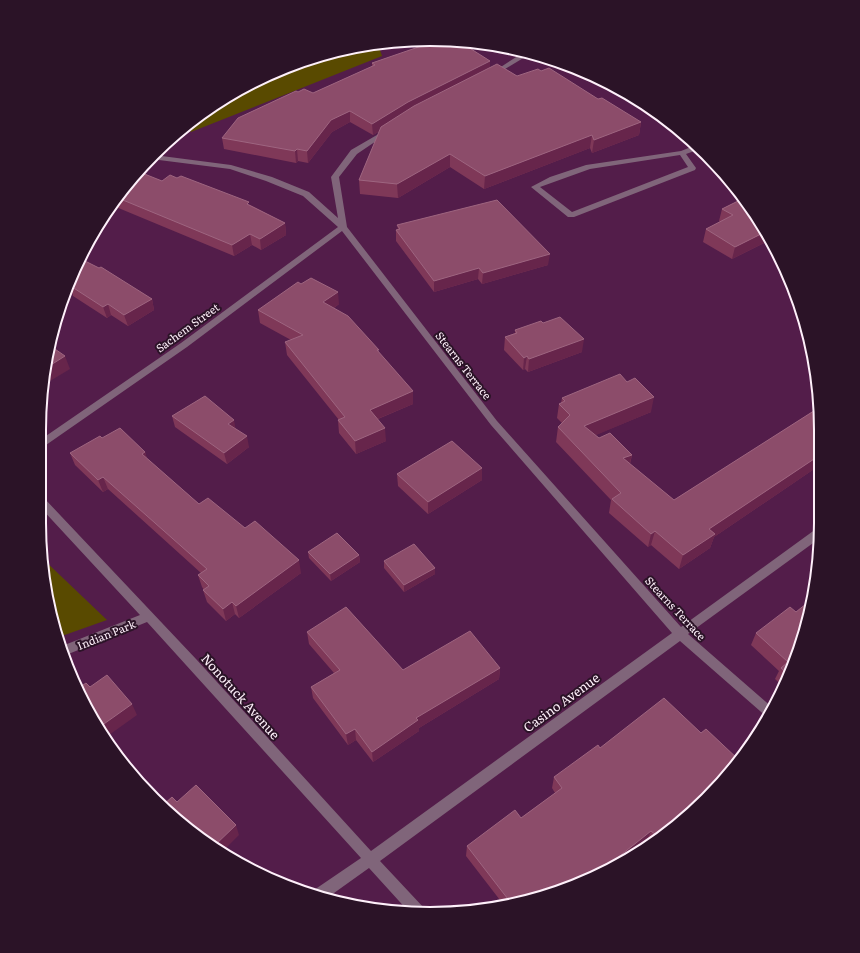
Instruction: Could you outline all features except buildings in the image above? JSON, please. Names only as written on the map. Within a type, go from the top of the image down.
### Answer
[{"type":"street","points":[[485,79],[521,57]]},
{"type":"street","name":"Stearns Terrace","points":[[398,124],[354,152],[335,176],[343,227],[494,423],[680,633],[766,709]]},
{"type":"street","points":[[682,153],[692,168],[571,215],[535,187],[553,179],[589,167],[682,153],[692,149]]},
{"type":"street","points":[[158,158],[231,167],[269,179],[306,194],[343,227]]},
{"type":"street","name":"Sachem Street","points":[[46,440],[184,345],[343,227]]},
{"type":"street","name":"Nonotuck Avenue","points":[[46,507],[192,663],[413,906]]},
{"type":"street","name":"Casino Avenue","points":[[324,892],[370,860],[813,537]]},
{"type":"street","name":"Indian Park","points":[[67,650],[148,616]]},
{"type":"shaded area","points":[[380,49],[382,56],[191,132],[190,130],[196,125],[238,97],[283,75],[331,59]]},
{"type":"shaded area","points":[[48,564],[107,620],[63,636],[53,598]]}]
